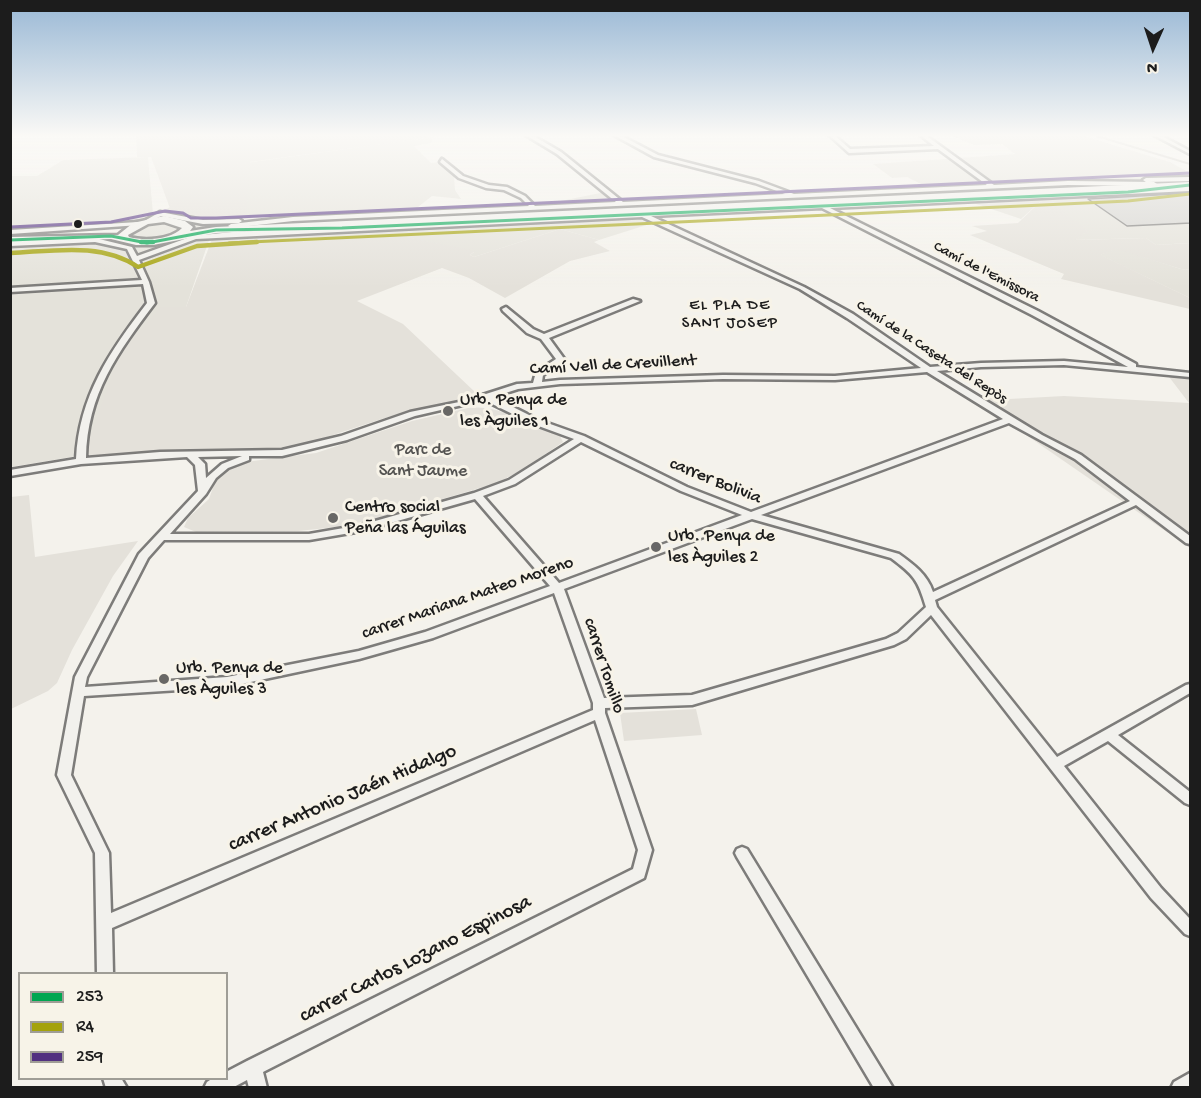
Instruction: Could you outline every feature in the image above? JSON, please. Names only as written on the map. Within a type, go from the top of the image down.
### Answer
[{"type":"highway","points":[[133,234],[160,242],[184,231],[231,226],[1127,185]]},
{"type":"highway","points":[[10,238],[133,234],[172,220],[184,231],[1165,185]]},
{"type":"street","points":[[484,185],[505,188],[523,197],[534,208]]},
{"type":"street","points":[[599,185],[622,204]]},
{"type":"street","points":[[766,185],[795,196]]},
{"type":"street","points":[[10,238],[133,234],[160,214],[203,222],[1026,185]]},
{"type":"street","points":[[136,256],[195,237],[342,228],[1128,192],[1181,185]]},
{"type":"street","name":"Camí de l'Emissora","points":[[822,206],[1035,313],[1136,368]]},
{"type":"street","points":[[160,214],[172,220]]},
{"type":"street","name":"Camí de la Caseta del Repòs","points":[[641,214],[802,288],[850,316],[1009,420],[1078,458],[1191,541]]},
{"type":"street","points":[[231,226],[293,219]]},
{"type":"street","points":[[277,227],[342,228]]},
{"type":"street","points":[[81,461],[87,414],[105,368],[119,342],[151,303],[136,256],[133,234]]},
{"type":"street","points":[[136,256],[160,242]]},
{"type":"street","points":[[10,290],[146,282]]},
{"type":"street","points":[[544,337],[636,301]]},
{"type":"street","points":[[506,309],[530,331],[544,337],[561,360],[539,374],[537,385]]},
{"type":"street","name":"Camí Vell de Crevillent","points":[[10,473],[81,461],[189,454],[257,455],[292,451],[344,438],[413,414],[487,398],[517,387],[537,385],[644,382],[679,378],[835,378],[1064,363],[1191,375]]},
{"type":"street","points":[[487,398],[504,405]]},
{"type":"street","name":"carrer Bolivia","points":[[466,403],[504,405],[536,422],[581,438],[684,489],[752,516],[896,556],[919,577],[925,585],[930,603],[1156,893],[1191,929]]},
{"type":"street","name":"carrer Mariana Mateo Moreno","points":[[79,692],[227,682],[282,673],[359,655],[429,635],[1009,420]]},
{"type":"street","points":[[160,537],[285,538],[333,534],[477,495],[512,482],[581,438]]},
{"type":"street","points":[[189,454],[200,464],[202,492]]},
{"type":"street","points":[[201,469],[206,461],[220,454],[225,466]]},
{"type":"street","points":[[105,972],[102,853],[64,775],[81,677],[143,556],[202,492],[212,476],[225,466],[257,455]]},
{"type":"street","name":"carrer Tomillo","points":[[477,495],[558,588],[645,850],[639,873]]},
{"type":"street","points":[[599,708],[692,700],[890,642],[902,636],[930,603],[1137,501]]},
{"type":"street","points":[[716,502],[723,510],[724,519],[719,527]]},
{"type":"street","points":[[1055,765],[1110,736],[1191,688]]},
{"type":"street","name":"carrer Antonio Jaén Hidalgo","points":[[103,924],[599,708]]},
{"type":"street","points":[[1110,736],[1191,799]]},
{"type":"street","points":[[742,853],[884,1088]]},
{"type":"street","name":"carrer Carlos Lozano Espinosa","points":[[213,1088],[639,873]]},
{"type":"street","points":[[253,1067],[258,1088]]},
{"type":"street","points":[[1180,1088],[1191,1082]]},
{"type":"shaded area","points":[[10,185],[150,185],[153,214],[130,224],[11,231]]},
{"type":"shaded area","points":[[172,185],[455,185],[461,199],[432,196],[413,211],[216,220],[186,307],[84,455],[11,467],[10,244],[111,239],[172,206]]},
{"type":"shaded area","points":[[923,185],[1190,185],[1190,243],[1156,245],[1146,238],[1074,240],[1087,231],[1041,201],[1021,219]]},
{"type":"shaded area","points":[[605,192],[616,203],[536,206]]},
{"type":"shaded area","points":[[649,216],[656,222],[599,240],[560,229],[474,257],[470,255],[474,252],[401,236],[409,228]]},
{"type":"shaded area","points":[[1116,248],[1190,270],[1190,298],[1100,255]]},
{"type":"green space","points":[[161,185],[248,185],[246,218],[208,219],[171,211]]},
{"type":"green space","points":[[1041,201],[1053,204],[1088,231],[1075,240],[1146,238],[1156,245],[1190,243],[1190,270],[1116,249],[1101,255],[1190,298],[1190,309],[1061,279],[1064,274],[970,235],[987,231],[972,226],[1018,223]]},
{"type":"green space","points":[[409,228],[402,236],[475,251],[470,255],[474,257],[560,229],[599,240],[594,242],[610,251],[570,261],[505,298],[469,278],[442,268],[357,301],[403,324],[475,392],[497,392],[405,412],[312,441],[262,452],[84,455],[118,358],[161,307],[186,307],[214,234],[288,234]]},
{"type":"green space","points":[[1163,369],[1190,371],[1190,548],[971,397],[1009,399],[1064,396],[1189,403]]},
{"type":"green space","name":"Parc de Sant Jaume","points":[[468,408],[491,409],[515,416],[560,436],[563,442],[524,469],[497,483],[371,520],[337,527],[298,531],[196,532],[184,527],[188,518],[209,499],[216,479],[234,466],[253,461],[316,453],[412,421]]},
{"type":"green space","points":[[29,495],[35,557],[138,541],[113,576],[72,650],[57,683],[48,691],[11,709],[11,497]]},
{"type":"green space","points":[[696,709],[702,735],[624,741],[620,713]]},
{"type":"building","points":[[1191,193],[1191,223],[1127,226],[1088,199]]},
{"type":"transit line","name":"259","points":[[10,227],[111,222],[165,211],[183,213],[191,218],[216,218],[925,185]]},
{"type":"transit line","name":"253","points":[[10,240],[111,236],[147,243],[216,230],[342,228],[1128,192],[1188,185]]},
{"type":"transit line","name":"R4","points":[[11,253],[97,250],[123,257],[138,267],[197,246],[233,243],[1128,201],[1190,194]]},
{"type":"place","name":"Urb. Penya de les Àguiles 1","points":[[448,411]]},
{"type":"place","name":"Centro social Peña las Águilas","points":[[333,518]]},
{"type":"place","name":"Urb. Penya de les Àguiles 2","points":[[656,547]]},
{"type":"place","name":"Urb. Penya de les Àguiles 3","points":[[164,679]]},
{"type":"district","name":"EL PLA DE SANT JOSEP","points":[[730,316]]}]
